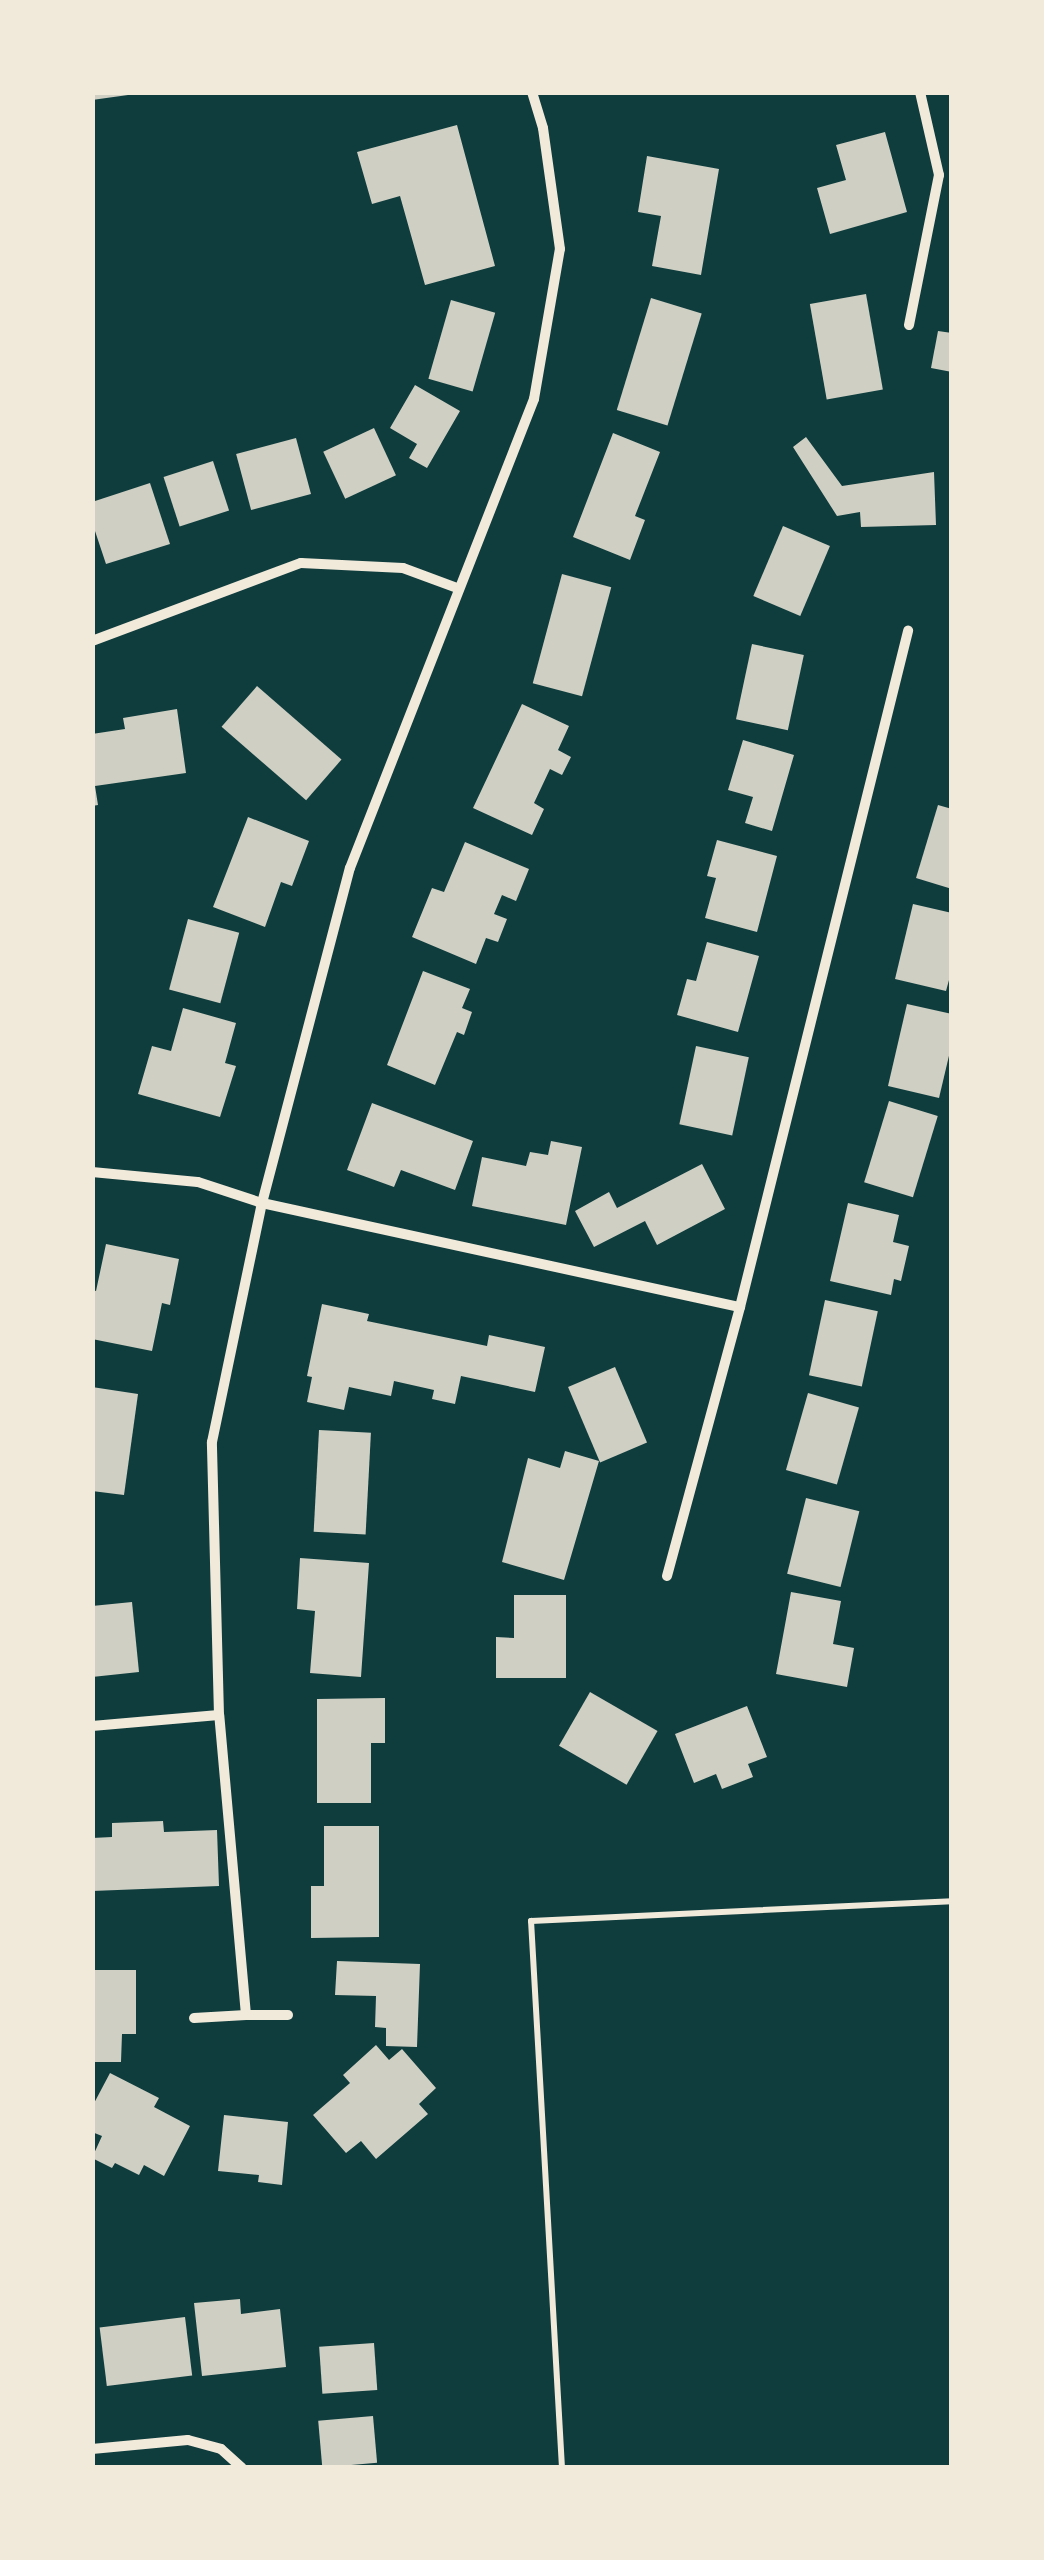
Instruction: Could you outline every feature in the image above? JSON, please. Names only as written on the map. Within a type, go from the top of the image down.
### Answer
[{"type":"street","points":[[246,2014],[219,1715],[212,1442],[262,1203],[350,868],[534,399],[560,248],[543,128],[532,92]]},
{"type":"street","points":[[909,324],[940,176],[920,92]]},
{"type":"street","points":[[92,641],[301,564],[403,568],[457,588]]},
{"type":"street","points":[[667,1576],[740,1307],[908,631]]},
{"type":"street","points":[[92,1172],[198,1182],[262,1203],[740,1307]]},
{"type":"street","points":[[92,1726],[219,1715]]},
{"type":"street","points":[[194,2018],[288,2015]]},
{"type":"street","points":[[92,2449],[188,2440],[221,2449],[242,2468]]},
{"type":"path","points":[[562,2468],[532,1921],[952,1901]]},
{"type":"building","points":[[92,92],[127,92],[128,95],[92,100]]},
{"type":"building","points":[[457,125],[495,266],[425,285],[400,196],[372,204],[357,152]]},
{"type":"building","points":[[885,132],[907,212],[830,234],[817,188],[846,180],[836,145]]},
{"type":"building","points":[[647,156],[719,169],[701,275],[652,266],[661,216],[638,212]]},
{"type":"building","points":[[866,294],[883,390],[827,399],[810,304]]},
{"type":"building","points":[[651,298],[702,313],[667,425],[617,410]]},
{"type":"building","points":[[451,300],[495,313],[473,392],[428,379]]},
{"type":"building","points":[[938,331],[952,333],[952,372],[931,368]]},
{"type":"building","points":[[415,385],[460,411],[427,468],[409,458],[417,444],[390,428]]},
{"type":"building","points":[[374,428],[396,475],[345,499],[323,452]]},
{"type":"building","points":[[613,433],[660,452],[635,516],[645,520],[630,560],[573,537]]},
{"type":"building","points":[[806,437],[842,486],[934,472],[936,525],[861,527],[860,512],[837,516],[793,447]]},
{"type":"building","points":[[296,438],[311,494],[251,510],[236,454]]},
{"type":"building","points":[[213,461],[229,510],[180,527],[164,477]]},
{"type":"building","points":[[150,483],[170,544],[106,564],[92,522],[92,502]]},
{"type":"building","points":[[783,526],[830,546],[800,616],[753,596]]},
{"type":"building","points":[[562,574],[611,587],[582,696],[533,683]]},
{"type":"building","points":[[752,644],[804,655],[788,730],[736,719]]},
{"type":"building","points":[[257,686],[342,759],[306,800],[222,727]]},
{"type":"building","points":[[522,704],[569,726],[558,750],[571,757],[562,775],[550,769],[534,803],[544,809],[532,835],[473,808]]},
{"type":"building","points":[[177,709],[186,773],[95,786],[98,805],[92,806],[92,734],[125,729],[123,718]]},
{"type":"building","points":[[743,740],[794,755],[772,831],[745,823],[753,797],[728,790]]},
{"type":"building","points":[[938,805],[952,809],[952,889],[916,878]]},
{"type":"building","points":[[248,817],[309,841],[292,886],[281,882],[265,927],[213,907]]},
{"type":"building","points":[[717,840],[777,856],[757,932],[705,918],[716,878],[707,876]]},
{"type":"building","points":[[465,842],[529,869],[516,901],[502,895],[494,914],[507,919],[498,942],[486,938],[476,964],[412,937],[432,888],[444,892]]},
{"type":"building","points":[[913,904],[952,913],[952,969],[946,991],[895,979]]},
{"type":"building","points":[[188,919],[239,933],[220,1003],[169,990]]},
{"type":"building","points":[[707,942],[759,956],[738,1032],[677,1015],[687,979],[696,981]]},
{"type":"building","points":[[423,971],[470,989],[462,1008],[472,1012],[464,1035],[457,1032],[435,1085],[387,1065]]},
{"type":"building","points":[[907,1004],[952,1014],[952,1043],[939,1098],[888,1086]]},
{"type":"building","points":[[183,1008],[236,1023],[225,1063],[236,1066],[220,1117],[138,1094],[152,1046],[171,1051]]},
{"type":"building","points":[[696,1046],[749,1057],[732,1135],[679,1124]]},
{"type":"building","points":[[889,1101],[938,1116],[913,1197],[864,1182]]},
{"type":"building","points":[[372,1103],[473,1141],[455,1190],[401,1170],[394,1187],[347,1170]]},
{"type":"building","points":[[551,1141],[582,1147],[566,1225],[472,1206],[482,1157],[526,1166],[530,1152],[548,1155]]},
{"type":"building","points":[[702,1164],[725,1209],[657,1245],[645,1221],[594,1247],[575,1211],[609,1192],[617,1208]]},
{"type":"building","points":[[848,1203],[899,1215],[893,1242],[909,1246],[901,1281],[894,1279],[891,1295],[830,1281]]},
{"type":"building","points":[[106,1244],[179,1259],[170,1305],[162,1303],[152,1351],[92,1339],[92,1290],[96,1291]]},
{"type":"building","points":[[825,1300],[878,1311],[862,1387],[809,1375]]},
{"type":"building","points":[[322,1304],[369,1314],[367,1321],[487,1346],[489,1335],[545,1347],[535,1392],[461,1376],[455,1404],[432,1399],[434,1390],[394,1381],[391,1396],[349,1387],[344,1410],[307,1402],[312,1377],[307,1376]]},
{"type":"building","points":[[615,1367],[647,1442],[600,1462],[568,1387]]},
{"type":"building","points":[[92,1387],[138,1394],[124,1495],[92,1491]]},
{"type":"building","points":[[808,1393],[859,1408],[837,1485],[786,1470]]},
{"type":"building","points":[[319,1430],[371,1433],[366,1535],[314,1532]]},
{"type":"building","points":[[565,1451],[599,1461],[564,1580],[502,1562],[528,1458],[560,1468]]},
{"type":"building","points":[[806,1498],[859,1511],[840,1587],[787,1574]]},
{"type":"building","points":[[300,1558],[369,1563],[361,1677],[310,1673],[315,1611],[297,1609]]},
{"type":"building","points":[[791,1592],[841,1601],[833,1644],[854,1648],[847,1687],[776,1674]]},
{"type":"building","points":[[514,1595],[566,1595],[566,1678],[496,1678],[496,1637],[514,1638]]},
{"type":"building","points":[[132,1602],[139,1672],[92,1677],[92,1606]]},
{"type":"building","points":[[590,1692],[658,1731],[627,1785],[559,1746]]},
{"type":"building","points":[[385,1698],[385,1743],[371,1743],[371,1803],[317,1803],[317,1699]]},
{"type":"building","points":[[747,1706],[767,1757],[748,1764],[753,1777],[722,1789],[716,1774],[694,1783],[675,1734]]},
{"type":"building","points":[[163,1821],[164,1832],[217,1830],[219,1886],[92,1891],[92,1838],[112,1837],[112,1823]]},
{"type":"building","points":[[324,1826],[379,1826],[379,1937],[311,1938],[311,1886],[324,1886]]},
{"type":"building","points":[[337,1961],[420,1964],[417,2047],[386,2046],[386,2028],[375,2027],[376,1996],[335,1995]]},
{"type":"building","points":[[92,1970],[136,1970],[136,2034],[122,2034],[121,2062],[92,2062]]},
{"type":"building","points":[[376,2045],[389,2060],[402,2049],[436,2088],[419,2104],[428,2114],[376,2159],[361,2141],[346,2153],[313,2115],[350,2083],[343,2075]]},
{"type":"building","points":[[110,2073],[159,2098],[154,2107],[190,2126],[164,2176],[144,2165],[139,2175],[115,2163],[112,2168],[92,2158],[102,2136],[92,2132],[92,2107]]},
{"type":"building","points":[[224,2115],[288,2122],[282,2185],[258,2182],[259,2175],[218,2171]]},
{"type":"building","points":[[240,2299],[241,2314],[280,2309],[286,2367],[202,2376],[194,2303]]},
{"type":"building","points":[[185,2317],[192,2376],[107,2386],[100,2327]]},
{"type":"building","points":[[374,2343],[377,2390],[322,2394],[319,2347]]},
{"type":"building","points":[[373,2416],[377,2463],[322,2468],[318,2421]]}]
